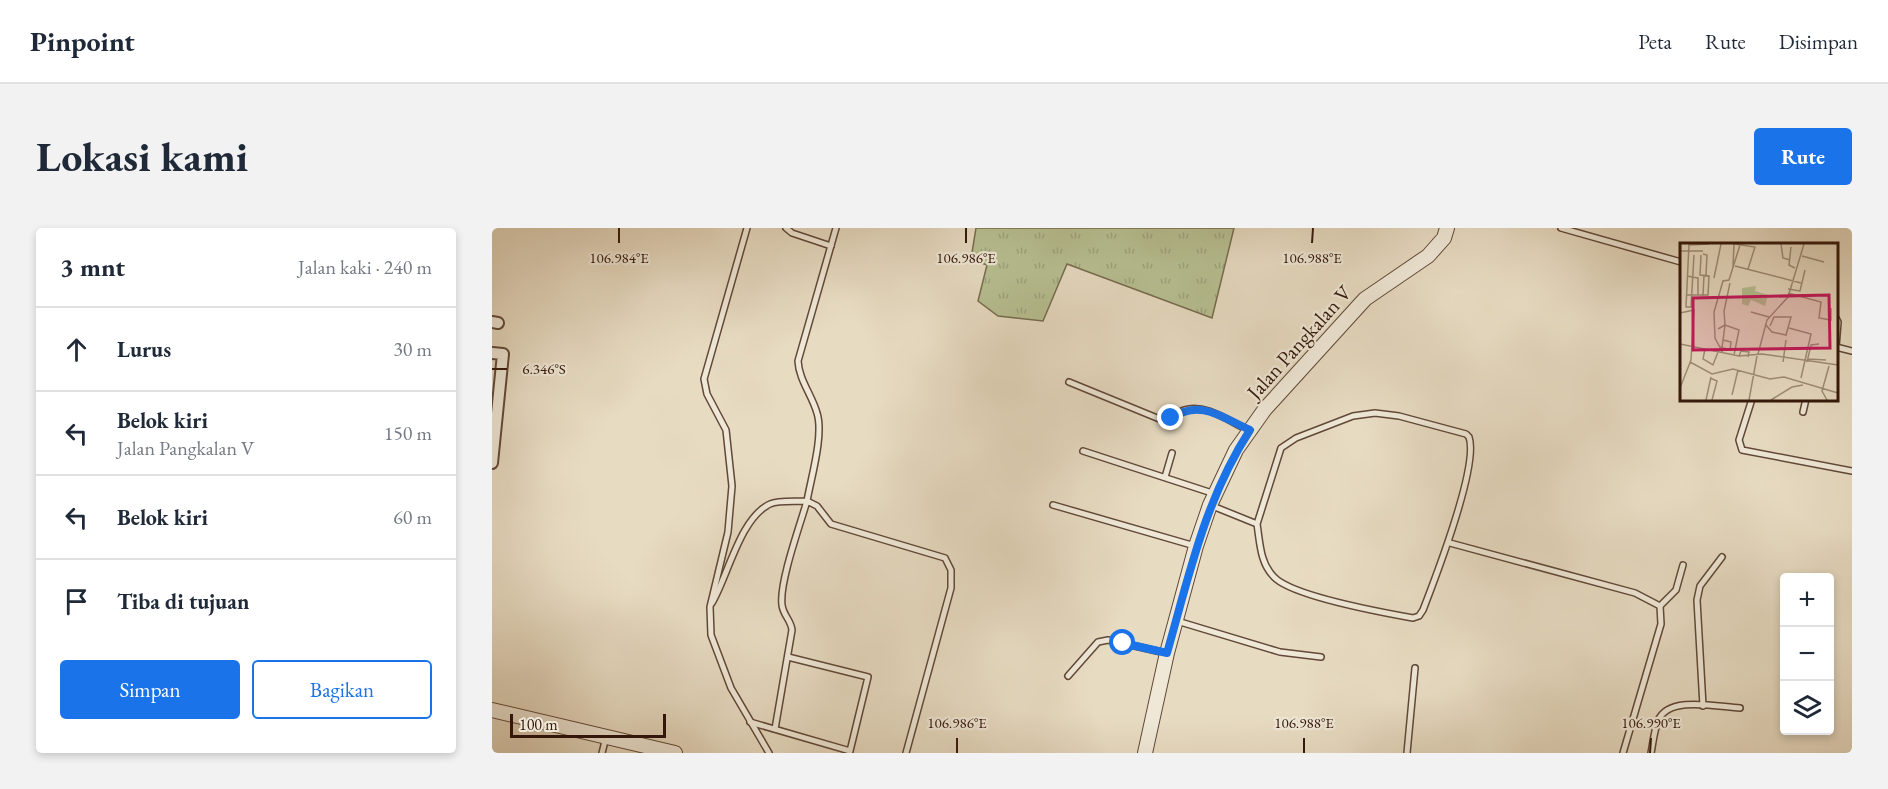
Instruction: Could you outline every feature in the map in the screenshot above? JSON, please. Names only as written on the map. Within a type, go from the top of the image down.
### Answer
[{"type":"street","name":"Jalan Pangkalan V","points":[[1145,753],[1167,653],[1196,546],[1231,461],[1250,430],[1272,402],[1365,299],[1428,256],[1444,238],[1447,228]]},
{"type":"street","points":[[492,353],[503,354],[492,463]]},
{"type":"street","points":[[492,710],[675,753]]},
{"type":"lane","points":[[747,228],[704,379],[707,394],[726,430],[732,486],[728,532],[710,607],[711,635],[718,659],[750,722],[769,753]]},
{"type":"lane","points":[[786,228],[792,233],[831,246]]},
{"type":"lane","points":[[775,729],[792,630],[791,622],[783,612],[782,591],[807,501],[818,439],[818,415],[799,372],[798,361],[836,228]]},
{"type":"lane","points":[[1562,228],[1680,262]]},
{"type":"lane","points":[[1837,347],[1852,351]]},
{"type":"lane","points":[[1070,382],[1162,420],[1182,411],[1202,408],[1250,430]]},
{"type":"lane","points":[[1752,400],[1739,440],[1742,450],[1852,471]]},
{"type":"lane","points":[[1803,412],[1806,400]]},
{"type":"lane","points":[[1384,414],[1444,428],[1466,434],[1469,437],[1470,451],[1450,543],[1419,616],[1413,618],[1344,603],[1279,581],[1262,558],[1257,524],[1281,448],[1286,443],[1353,416],[1384,414]]},
{"type":"lane","points":[[1083,451],[1164,477],[1257,524]]},
{"type":"lane","points":[[1164,477],[1172,453]]},
{"type":"lane","points":[[710,607],[725,581],[739,543],[755,515],[771,504],[807,501],[817,506],[831,524],[945,558],[951,570],[951,588],[906,753]]},
{"type":"lane","points":[[1053,505],[1196,546]]},
{"type":"lane","points":[[1450,543],[1635,593],[1660,606]]},
{"type":"lane","points":[[1702,706],[1697,600],[1700,586],[1722,557]]},
{"type":"lane","points":[[1623,753],[1661,624],[1660,606],[1676,590],[1683,565]]},
{"type":"lane","points":[[1176,621],[1280,652],[1321,657]]},
{"type":"lane","points":[[1068,676],[1098,642],[1108,640],[1167,653]]},
{"type":"lane","points":[[788,657],[868,676],[850,751]]},
{"type":"lane","points":[[1407,753],[1415,668]]},
{"type":"lane","points":[[1651,753],[1658,720],[1667,709],[1682,705],[1740,708]]},
{"type":"lane","points":[[750,722],[857,753]]},
{"type":"lane","points":[[602,753],[606,736]]},
{"type":"green space","points":[[976,228],[1234,228],[1212,318],[1067,264],[1043,321],[998,316],[978,301],[987,265],[971,259]]},
{"type":"route","points":[[1123,643],[1167,653],[1196,546],[1210,506],[1236,450],[1250,430],[1202,408],[1191,408],[1171,418]]}]
